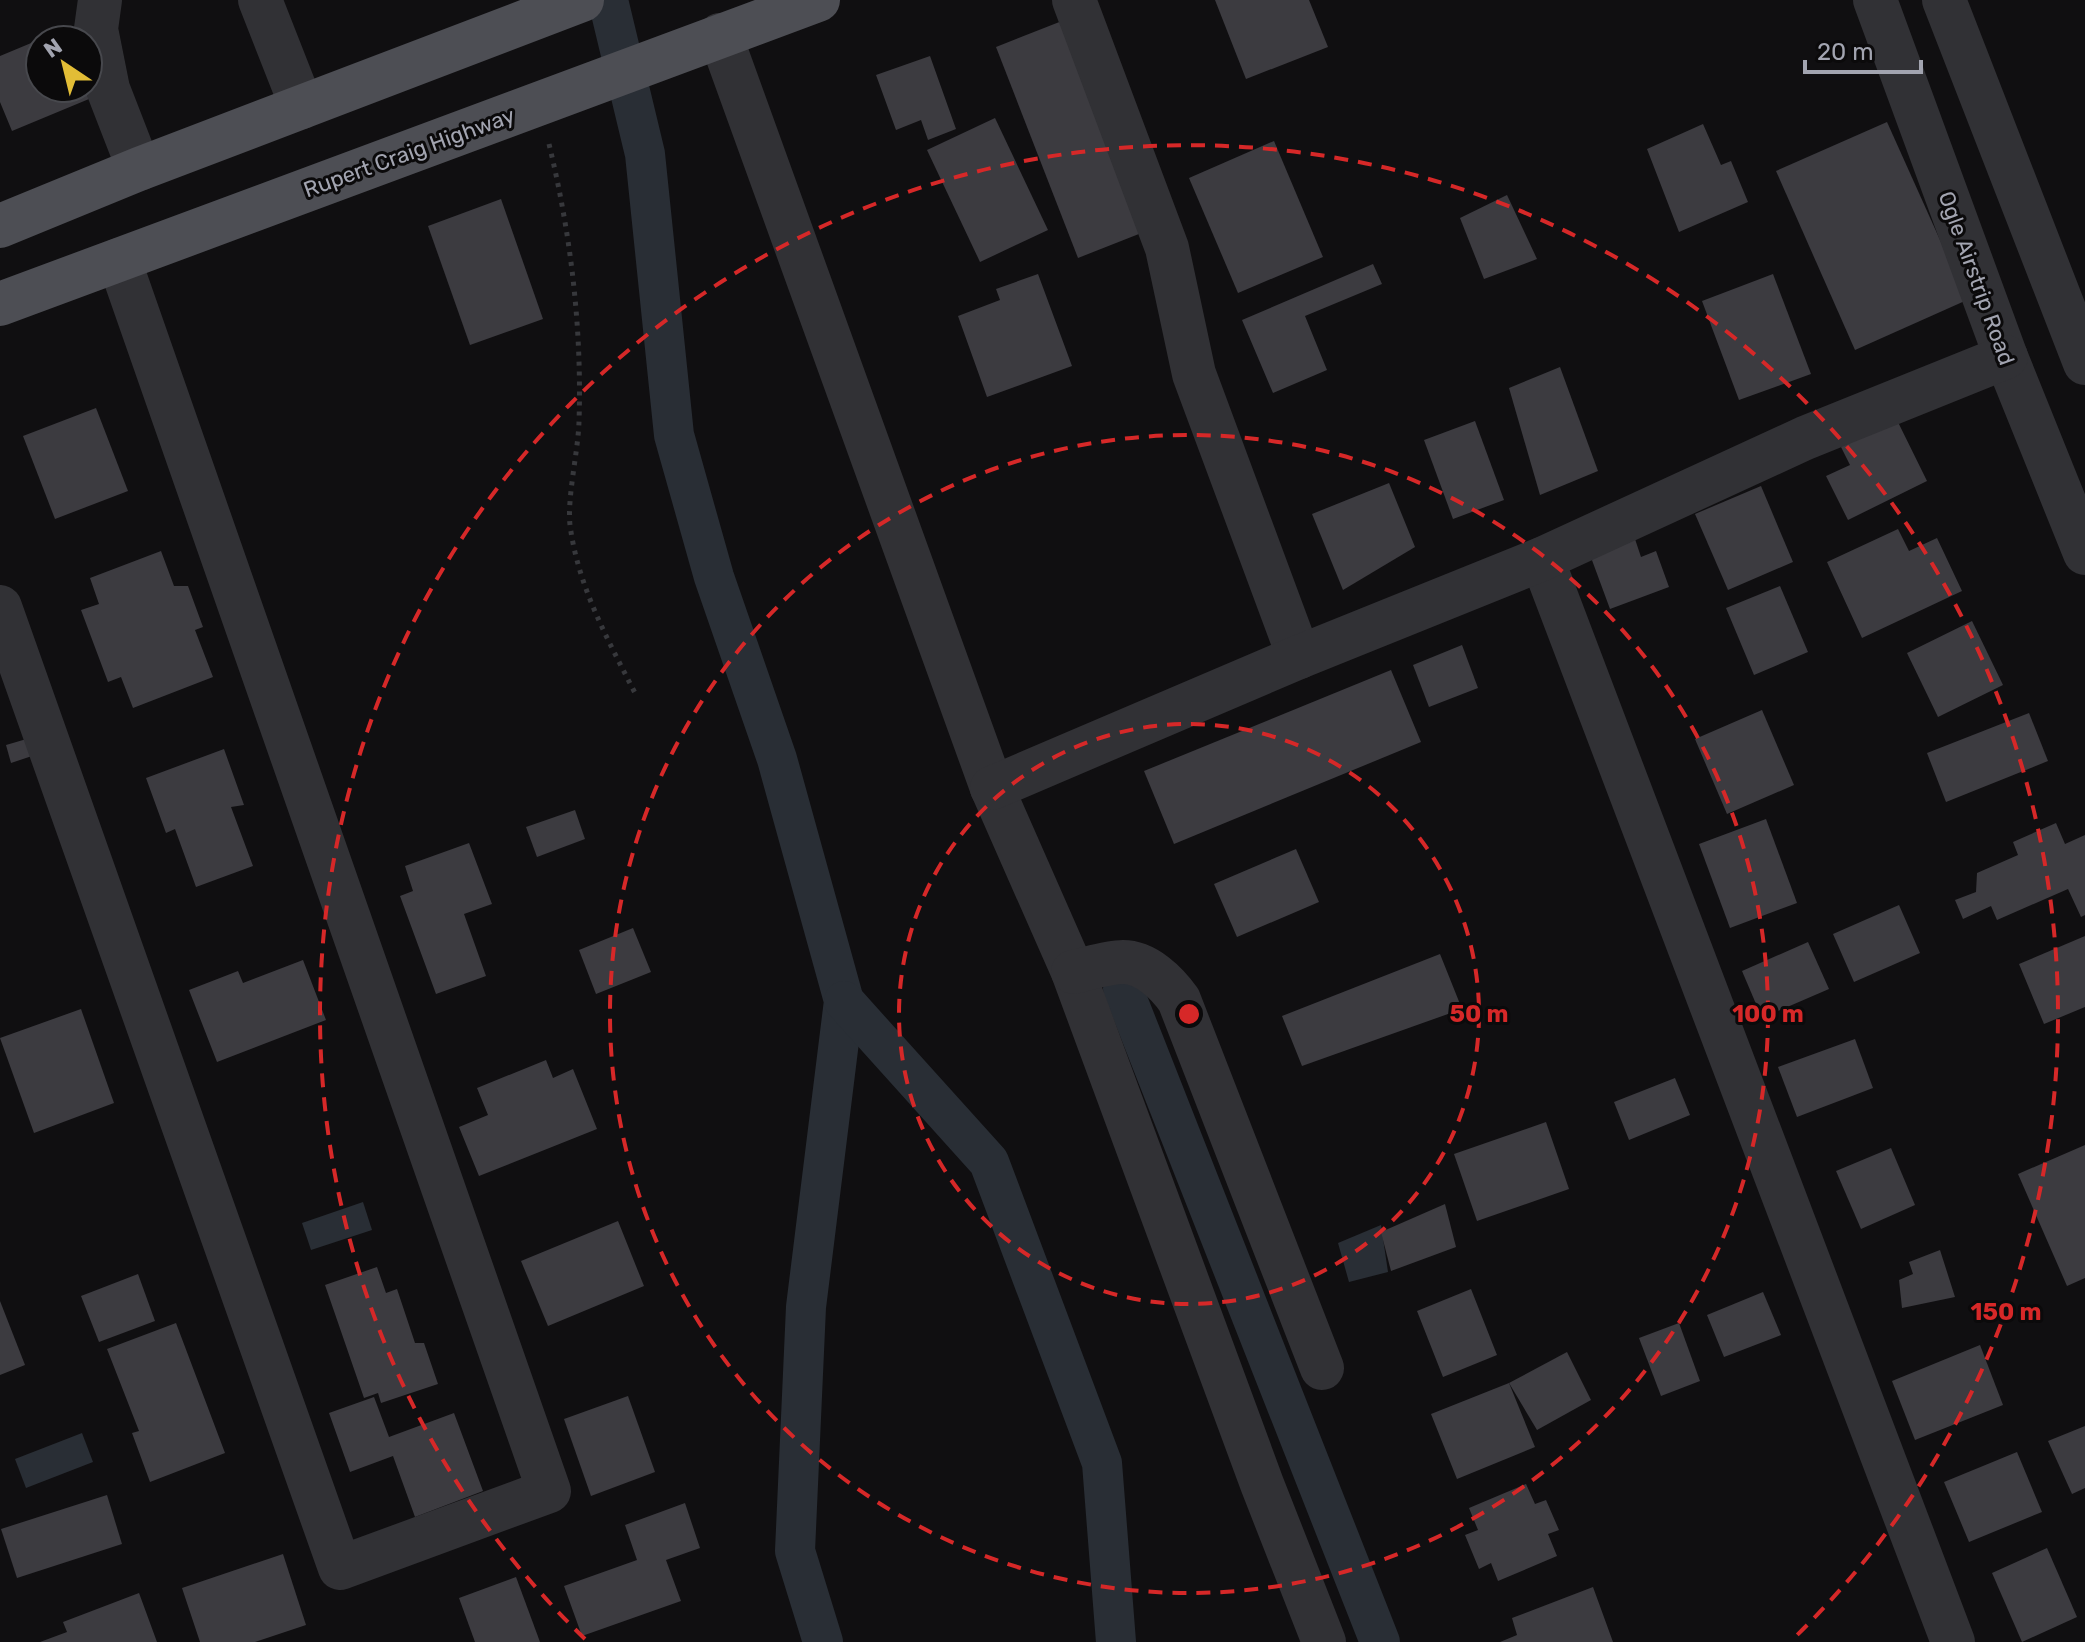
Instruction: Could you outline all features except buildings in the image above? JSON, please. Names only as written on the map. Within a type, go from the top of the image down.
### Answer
[{"type":"main road","name":"Rupert Craig Highway","points":[[0,304],[818,0]]},
{"type":"main road","points":[[4,214],[139,169],[562,7]]},
{"type":"street","points":[[100,0],[96,29],[108,89],[139,169]]},
{"type":"street","points":[[260,0],[302,107]]},
{"type":"street","points":[[1074,0],[1167,248],[1194,374],[1299,657]]},
{"type":"street","name":"Ogle Airstrip Road","points":[[1875,0],[2006,357],[2085,553]]},
{"type":"street","points":[[1944,0],[2081,340]]},
{"type":"street","points":[[709,39],[992,788],[1073,972],[1262,1484],[1324,1642]]},
{"type":"street","points":[[0,607],[340,1568],[549,1491],[119,260]]},
{"type":"street","points":[[992,788],[1299,657],[1542,559],[1805,438],[2006,357]]},
{"type":"street","points":[[1542,559],[1953,1642]]},
{"type":"street","points":[[1073,972],[1124,961],[1154,974],[1179,1000],[1322,1368]]},
{"type":"path","points":[[538,104],[559,184],[579,322],[579,424],[570,524],[590,605],[636,695]]},
{"type":"shaded area","points":[[363,1202],[372,1230],[311,1250],[302,1223]]},
{"type":"shaded area","points":[[1381,1225],[1388,1272],[1349,1282],[1338,1243]]},
{"type":"shaded area","points":[[82,1433],[93,1462],[26,1488],[15,1459]]},
{"type":"waterway","points":[[608,0],[645,154],[674,435],[714,577],[777,759],[844,1001],[806,1307],[795,1551],[823,1642]]},
{"type":"waterway","points":[[1123,989],[1380,1642]]},
{"type":"waterway","points":[[844,1001],[989,1162],[1102,1463],[1116,1642]]}]
